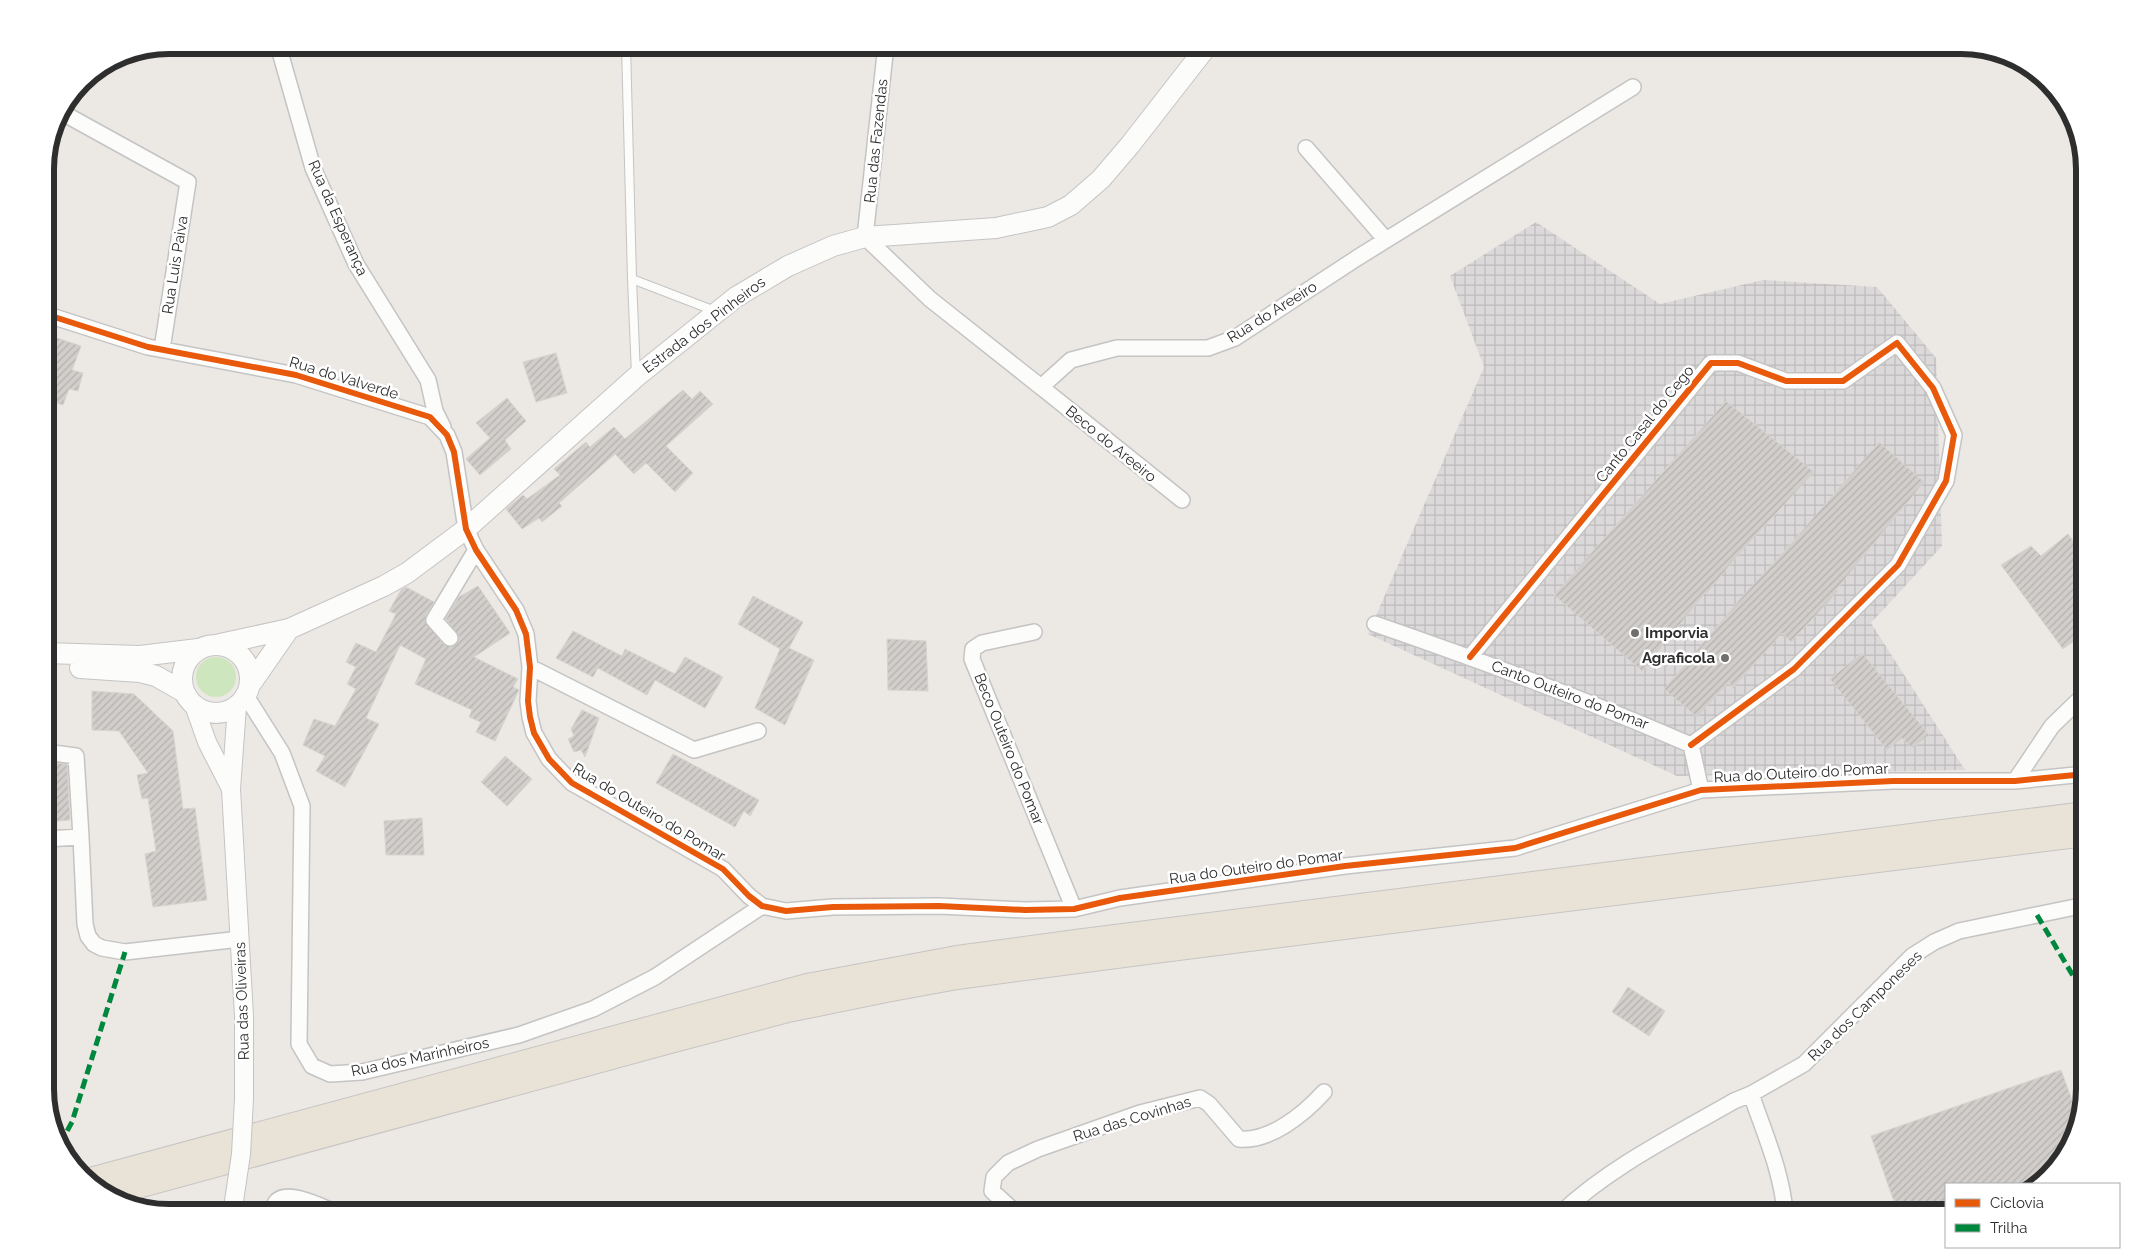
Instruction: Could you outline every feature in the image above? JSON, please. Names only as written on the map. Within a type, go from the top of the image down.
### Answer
[{"type":"highway","points":[[97,1178],[807,986],[957,958],[2076,815]]},
{"type":"highway","points":[[117,1192],[788,1010],[957,977],[2076,835]]},
{"type":"main road","name":"Estrada dos Pinheiros","points":[[220,644],[290,629],[384,586],[407,573],[466,528],[636,376],[747,290],[788,266],[832,246],[865,237],[996,228],[1034,221],[1060,212],[1081,197],[1113,165],[1201,54]]},
{"type":"main road","name":"Estrada dos Pinheiros","points":[[244,695],[290,629]]},
{"type":"main road","points":[[54,667],[140,672],[156,676],[204,711],[216,713],[227,711],[244,695],[250,673],[240,654],[220,644],[205,646],[190,655],[182,673],[189,699]]},
{"type":"main road","points":[[54,653],[140,656],[198,649]]},
{"type":"street","name":"Rua da Esperança","points":[[281,54],[313,168],[356,264],[428,380],[435,411],[447,435]]},
{"type":"street","name":"Rua das Fazendas","points":[[865,237],[885,54]]},
{"type":"street","name":"Rua do Areeiro","points":[[1041,387],[1071,360],[1117,348],[1208,348],[1235,338],[1386,240],[1633,86]]},
{"type":"street","name":"Rua Luis Paiva","points":[[67,116],[188,182],[162,349]]},
{"type":"street","points":[[1306,148],[1386,240]]},
{"type":"street","points":[[865,237],[930,299],[1041,387]]},
{"type":"street","name":"Rua do Valverde","points":[[54,317],[148,347],[296,375],[430,417],[447,435],[454,452],[466,528],[476,550]]},
{"type":"street","name":"Canto Casal do Cego","points":[[1470,656],[1711,364],[1738,363],[1786,382],[1843,381],[1896,343],[1932,388],[1954,435],[1946,481],[1898,565],[1794,669],[1692,745]]},
{"type":"street","name":"Beco do Areeiro","points":[[1041,387],[1182,500]]},
{"type":"street","points":[[450,638],[434,620],[476,550]]},
{"type":"street","name":"Rua do Outeiro do Pomar","points":[[476,550],[516,610],[526,634],[530,667],[528,684],[530,716],[534,733],[548,759],[572,783],[723,870],[762,906],[786,911],[834,907],[939,906],[1025,910],[1074,909],[1120,898],[1345,866],[1515,848],[1701,790],[1893,781],[2015,781],[2076,775]]},
{"type":"street","name":"Canto Outeiro do Pomar","points":[[1375,624],[1470,656],[1692,745]]},
{"type":"street","name":"Beco Outeiro do Pomar","points":[[1034,632],[982,643],[973,649],[972,659],[1074,909]]},
{"type":"street","points":[[530,667],[694,750],[758,731]]},
{"type":"street","name":"Rua das Oliveiras","points":[[233,1204],[240,1154],[244,1098],[244,1024],[231,789],[244,695]]},
{"type":"street","name":"Rua dos Marinheiros","points":[[244,695],[282,753],[302,806],[299,1044],[312,1066],[330,1074],[362,1072],[520,1035],[593,1009],[654,977],[762,906]]},
{"type":"street","points":[[189,699],[207,742],[231,789]]},
{"type":"street","points":[[2015,781],[2052,726],[2076,703]]},
{"type":"street","points":[[1692,745],[1701,790]]},
{"type":"street","points":[[54,753],[76,756],[85,924],[88,936],[94,944],[102,948],[125,952],[240,939]]},
{"type":"street","points":[[54,838],[81,837]]},
{"type":"street","name":"Rua dos Camponeses","points":[[1571,1204],[1637,1157],[1734,1101],[1751,1094],[1804,1064],[1912,956],[1934,942],[1959,931],[2076,907]]},
{"type":"street","name":"Rua das Covinhas","points":[[1006,1204],[992,1192],[994,1176],[1008,1162],[1038,1149],[1140,1113],[1200,1098],[1209,1104],[1239,1139],[1251,1140],[1290,1122],[1311,1107],[1324,1092]]},
{"type":"street","points":[[1751,1094],[1771,1150],[1785,1204]]},
{"type":"street","points":[[275,1204],[277,1200],[285,1196],[293,1196],[314,1204]]},
{"type":"lane","points":[[626,54],[636,376]]},
{"type":"lane","points":[[632,279],[717,312]]},
{"type":"shaded area","points":[[1536,222],[1660,304],[1763,280],[1877,287],[1936,358],[1942,546],[1871,623],[1965,770],[1677,776],[1368,634],[1484,367],[1450,276]]},
{"type":"green space","points":[[220,657],[227,660],[233,666],[236,677],[235,685],[227,694],[220,697],[212,697],[205,694],[197,685],[196,673],[199,666],[208,658]]},
{"type":"building","points":[[54,337],[81,346],[72,370],[83,373],[78,391],[69,389],[63,405],[54,402]]},
{"type":"building","points":[[556,353],[567,393],[536,402],[523,362]]},
{"type":"building","points":[[683,390],[692,399],[700,391],[713,404],[666,446],[693,473],[675,492],[646,463],[634,474],[615,454],[559,503],[562,506],[542,522],[539,518],[522,529],[506,509],[523,495],[527,499],[560,475],[554,469],[586,442],[590,447],[614,427],[625,439]]},
{"type":"building","points":[[507,398],[526,421],[505,440],[511,449],[480,475],[466,459],[490,438],[476,423]]},
{"type":"building","points":[[1726,401],[1814,472],[1706,592],[1642,671],[1554,595]]},
{"type":"building","points":[[1879,442],[1924,482],[1836,590],[1838,591],[1791,642],[1782,633],[1733,688],[1729,682],[1697,717],[1664,689],[1741,598]]},
{"type":"building","points":[[2068,534],[2076,545],[2076,640],[2063,649],[2001,565],[2031,546],[2041,556]]},
{"type":"building","points":[[478,586],[510,633],[474,657],[518,679],[513,687],[519,690],[495,741],[476,732],[481,722],[469,717],[472,710],[415,684],[426,659],[400,645],[366,718],[379,724],[345,787],[316,771],[325,756],[303,745],[314,719],[335,726],[356,689],[347,684],[356,667],[346,662],[356,643],[376,652],[396,614],[389,611],[401,590],[406,587],[434,602],[426,615],[425,621],[443,644],[451,647],[459,641],[459,636],[446,619],[459,597]]},
{"type":"building","points":[[753,596],[803,622],[789,648],[814,660],[785,725],[755,708],[780,649],[738,624]]},
{"type":"building","points":[[573,631],[622,656],[625,649],[675,674],[685,657],[723,677],[705,708],[655,680],[647,695],[598,668],[593,677],[556,658]]},
{"type":"building","points":[[887,639],[926,641],[928,691],[888,690]]},
{"type":"building","points":[[1862,653],[1929,735],[1912,748],[1902,738],[1887,750],[1830,679]]},
{"type":"building","points":[[92,691],[134,694],[173,731],[183,809],[195,808],[207,900],[153,907],[145,854],[156,851],[148,798],[142,799],[137,775],[148,773],[119,731],[92,730]]},
{"type":"building","points":[[582,710],[599,718],[585,757],[581,750],[574,752],[568,739],[574,736],[571,729]]},
{"type":"building","points":[[673,754],[759,800],[750,816],[744,811],[735,827],[656,783]]},
{"type":"building","points":[[505,756],[532,779],[507,806],[481,782]]},
{"type":"building","points":[[54,763],[67,764],[70,820],[54,821]]},
{"type":"building","points":[[422,818],[424,855],[386,855],[384,821]]},
{"type":"building","points":[[1628,987],[1665,1011],[1649,1036],[1612,1012]]},
{"type":"building","points":[[2061,1070],[2074,1107],[2072,1119],[2061,1147],[2043,1171],[2027,1183],[1945,1183],[1945,1204],[1895,1204],[1871,1136]]},
{"type":"marked path","points":[[2037,915],[2076,981]]},
{"type":"marked path","points":[[64,1136],[72,1122],[125,952]]},
{"type":"cycle path","points":[[54,317],[148,347],[296,375],[430,417],[447,435],[454,452],[466,529],[476,550],[516,610],[526,634],[530,667],[528,701],[530,717],[534,733],[549,759],[572,783],[723,869],[749,896],[762,906],[786,911],[833,907],[939,906],[1025,910],[1074,909],[1120,898],[1345,866],[1515,848],[1701,790],[1893,781],[2015,781],[2076,775]]},
{"type":"cycle path","points":[[1470,657],[1711,363],[1738,363],[1786,381],[1843,381],[1897,343],[1933,388],[1954,435],[1946,481],[1898,565],[1794,669],[1691,745]]},
{"type":"place","name":"Imporvia","points":[[1635,633]]},
{"type":"place","name":"Agraficola","points":[[1725,658]]}]
